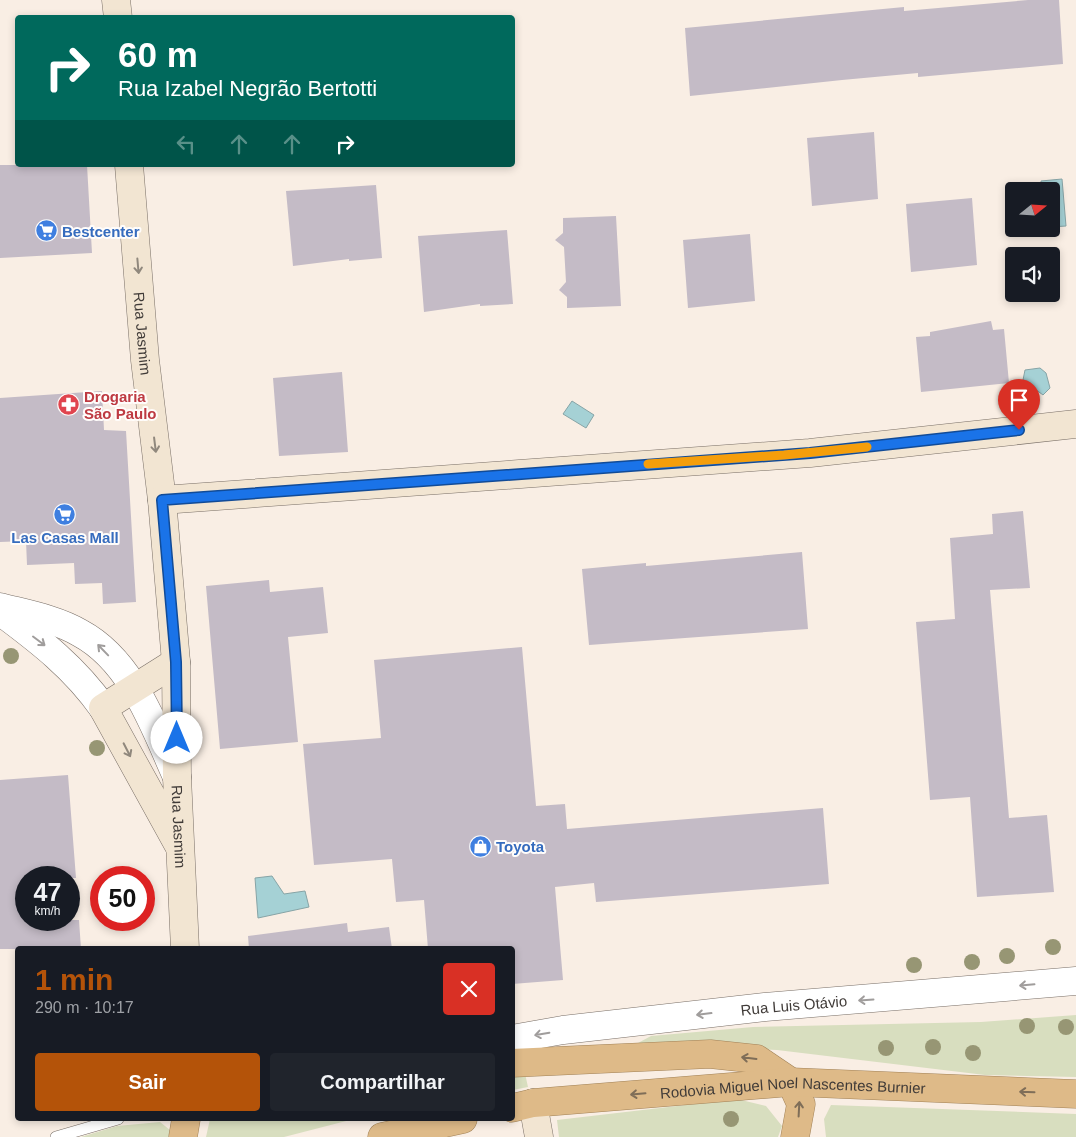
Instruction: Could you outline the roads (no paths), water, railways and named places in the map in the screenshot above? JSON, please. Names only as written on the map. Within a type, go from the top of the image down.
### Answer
[{"type":"highway","points":[[515,1063],[710,1054],[757,1059],[791,1082],[801,1104],[795,1137]]},
{"type":"highway","name":"Rodovia Miguel Noel Nascentes Burnier","points":[[523,1105],[791,1082],[1076,1094]]},
{"type":"highway","points":[[183,1137],[186,1121]]},
{"type":"highway","points":[[382,1137],[454,1121]]},
{"type":"main road","points":[[116,0],[118,15]]},
{"type":"main road","name":"Rua Jasmim","points":[[129,167],[176,662],[177,777],[185,946]]},
{"type":"main road","points":[[162,500],[810,453],[1076,424]]},
{"type":"main road","points":[[176,662],[103,708],[181,850]]},
{"type":"main road","points":[[523,1105],[539,1137]]},
{"type":"street","points":[[0,607],[51,620],[79,632],[96,642],[116,663],[134,688],[177,777]]},
{"type":"street","points":[[0,611],[52,650],[86,683],[103,708]]},
{"type":"street","name":"Rua Luis Otávio","points":[[515,1038],[563,1030],[765,1007],[1076,981]]},
{"type":"lane","points":[[56,1137],[111,1121]]},
{"type":"water","points":[[1062,179],[1066,226],[1060,226],[1060,182],[1041,181]]},
{"type":"water","points":[[1040,368],[1046,373],[1050,388],[1043,395],[1023,380],[1025,370]]},
{"type":"water","points":[[572,401],[594,415],[586,428],[563,414]]},
{"type":"water","points":[[272,876],[284,894],[305,891],[309,907],[258,918],[255,878]]},
{"type":"place","name":"Bestcenter","points":[[46,231]]},
{"type":"place","name":"Drogaria São Paulo","points":[[68,405]]},
{"type":"place","name":"Las Casas Mall","points":[[65,514]]},
{"type":"place","name":"Toyota","points":[[480,846]]}]
